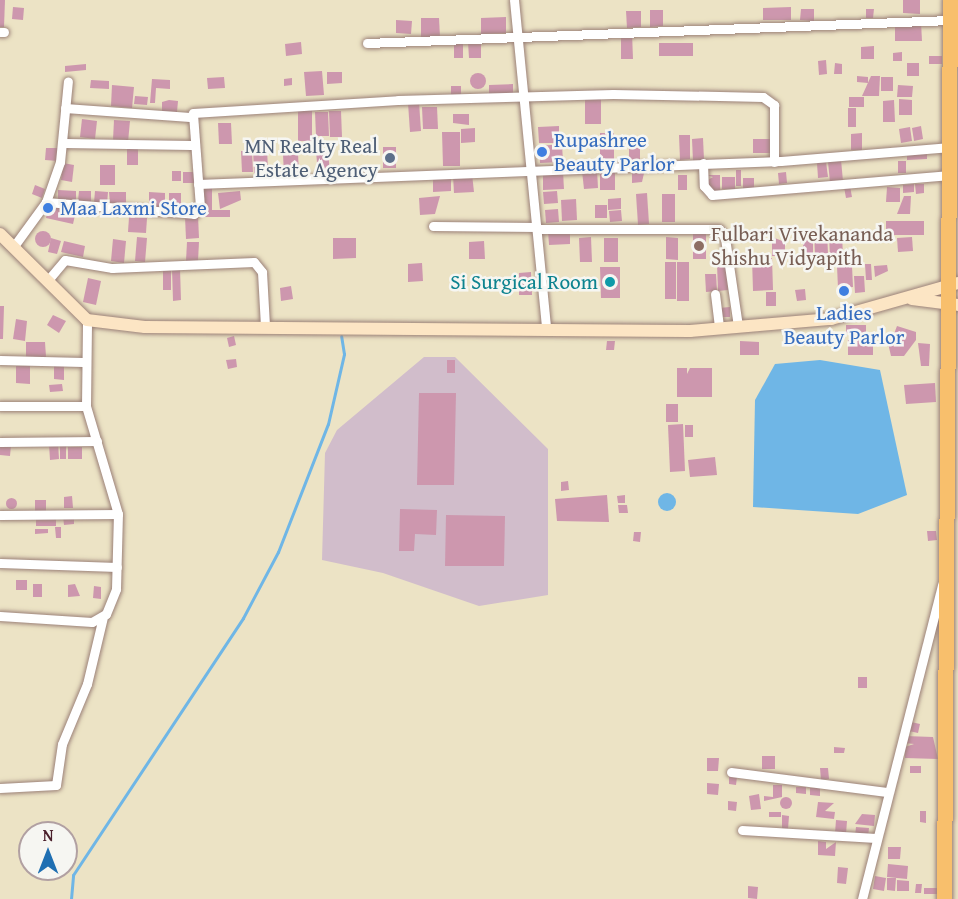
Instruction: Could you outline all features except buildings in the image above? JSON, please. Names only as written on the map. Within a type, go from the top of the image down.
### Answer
[{"type":"highway","points":[[944,899],[947,566],[953,306],[950,0]]},
{"type":"main road","points":[[0,234],[87,320],[155,327],[719,329],[831,319],[912,299],[953,283]]},
{"type":"main road","points":[[912,299],[953,306]]},
{"type":"street","points":[[514,0],[546,328]]},
{"type":"street","points":[[367,43],[517,34],[950,20]]},
{"type":"street","points":[[14,246],[46,202],[63,143],[68,81]]},
{"type":"street","points":[[46,202],[194,214],[200,207],[191,145],[190,117],[195,112],[523,97],[763,97],[774,105],[774,162]]},
{"type":"street","points":[[65,108],[190,117]]},
{"type":"street","points":[[63,143],[191,145]]},
{"type":"street","points":[[198,184],[774,162],[950,147]]},
{"type":"street","points":[[704,163],[704,186],[712,195],[950,175]]},
{"type":"street","points":[[432,226],[719,230],[725,238],[738,326]]},
{"type":"street","points":[[48,280],[65,260],[140,268],[254,262],[262,272],[265,326]]},
{"type":"street","points":[[715,294],[719,329]]},
{"type":"street","points":[[0,788],[56,785],[62,744],[87,684],[103,618],[116,589],[118,514],[86,406],[82,362],[87,320]]},
{"type":"street","points":[[0,360],[82,362]]},
{"type":"street","points":[[0,406],[86,406]]},
{"type":"street","points":[[0,442],[97,441]]},
{"type":"street","points":[[0,515],[118,514]]},
{"type":"street","points":[[0,563],[117,567]]},
{"type":"street","points":[[862,899],[887,792],[947,566]]},
{"type":"street","points":[[0,616],[92,622],[103,618]]},
{"type":"street","points":[[731,772],[887,792]]},
{"type":"street","points":[[742,830],[876,838]]},
{"type":"shaded area","points":[[424,357],[455,357],[548,449],[548,595],[479,606],[383,573],[322,560],[325,453],[337,430]]},
{"type":"water","points":[[820,360],[880,370],[907,495],[858,514],[753,507],[755,400],[775,364]]},
{"type":"water","points":[[663,493],[671,493],[676,498],[674,509],[663,511],[658,506],[658,498]]},
{"type":"waterway","points":[[71,899],[73,875],[243,618],[278,552],[328,424],[344,354],[341,336]]},
{"type":"place","name":"Rupashree Beauty Parlor","points":[[542,152]]},
{"type":"place","name":"MN Realty Real Estate Agency","points":[[390,158]]},
{"type":"place","name":"Maa Laxmi Store","points":[[48,208]]},
{"type":"place","name":"Fulbari Vivekananda Shishu Vidyapith","points":[[699,246]]},
{"type":"place","name":"Si Surgical Room","points":[[610,282]]},
{"type":"place","name":"Ladies Beauty Parlor","points":[[844,291]]}]
